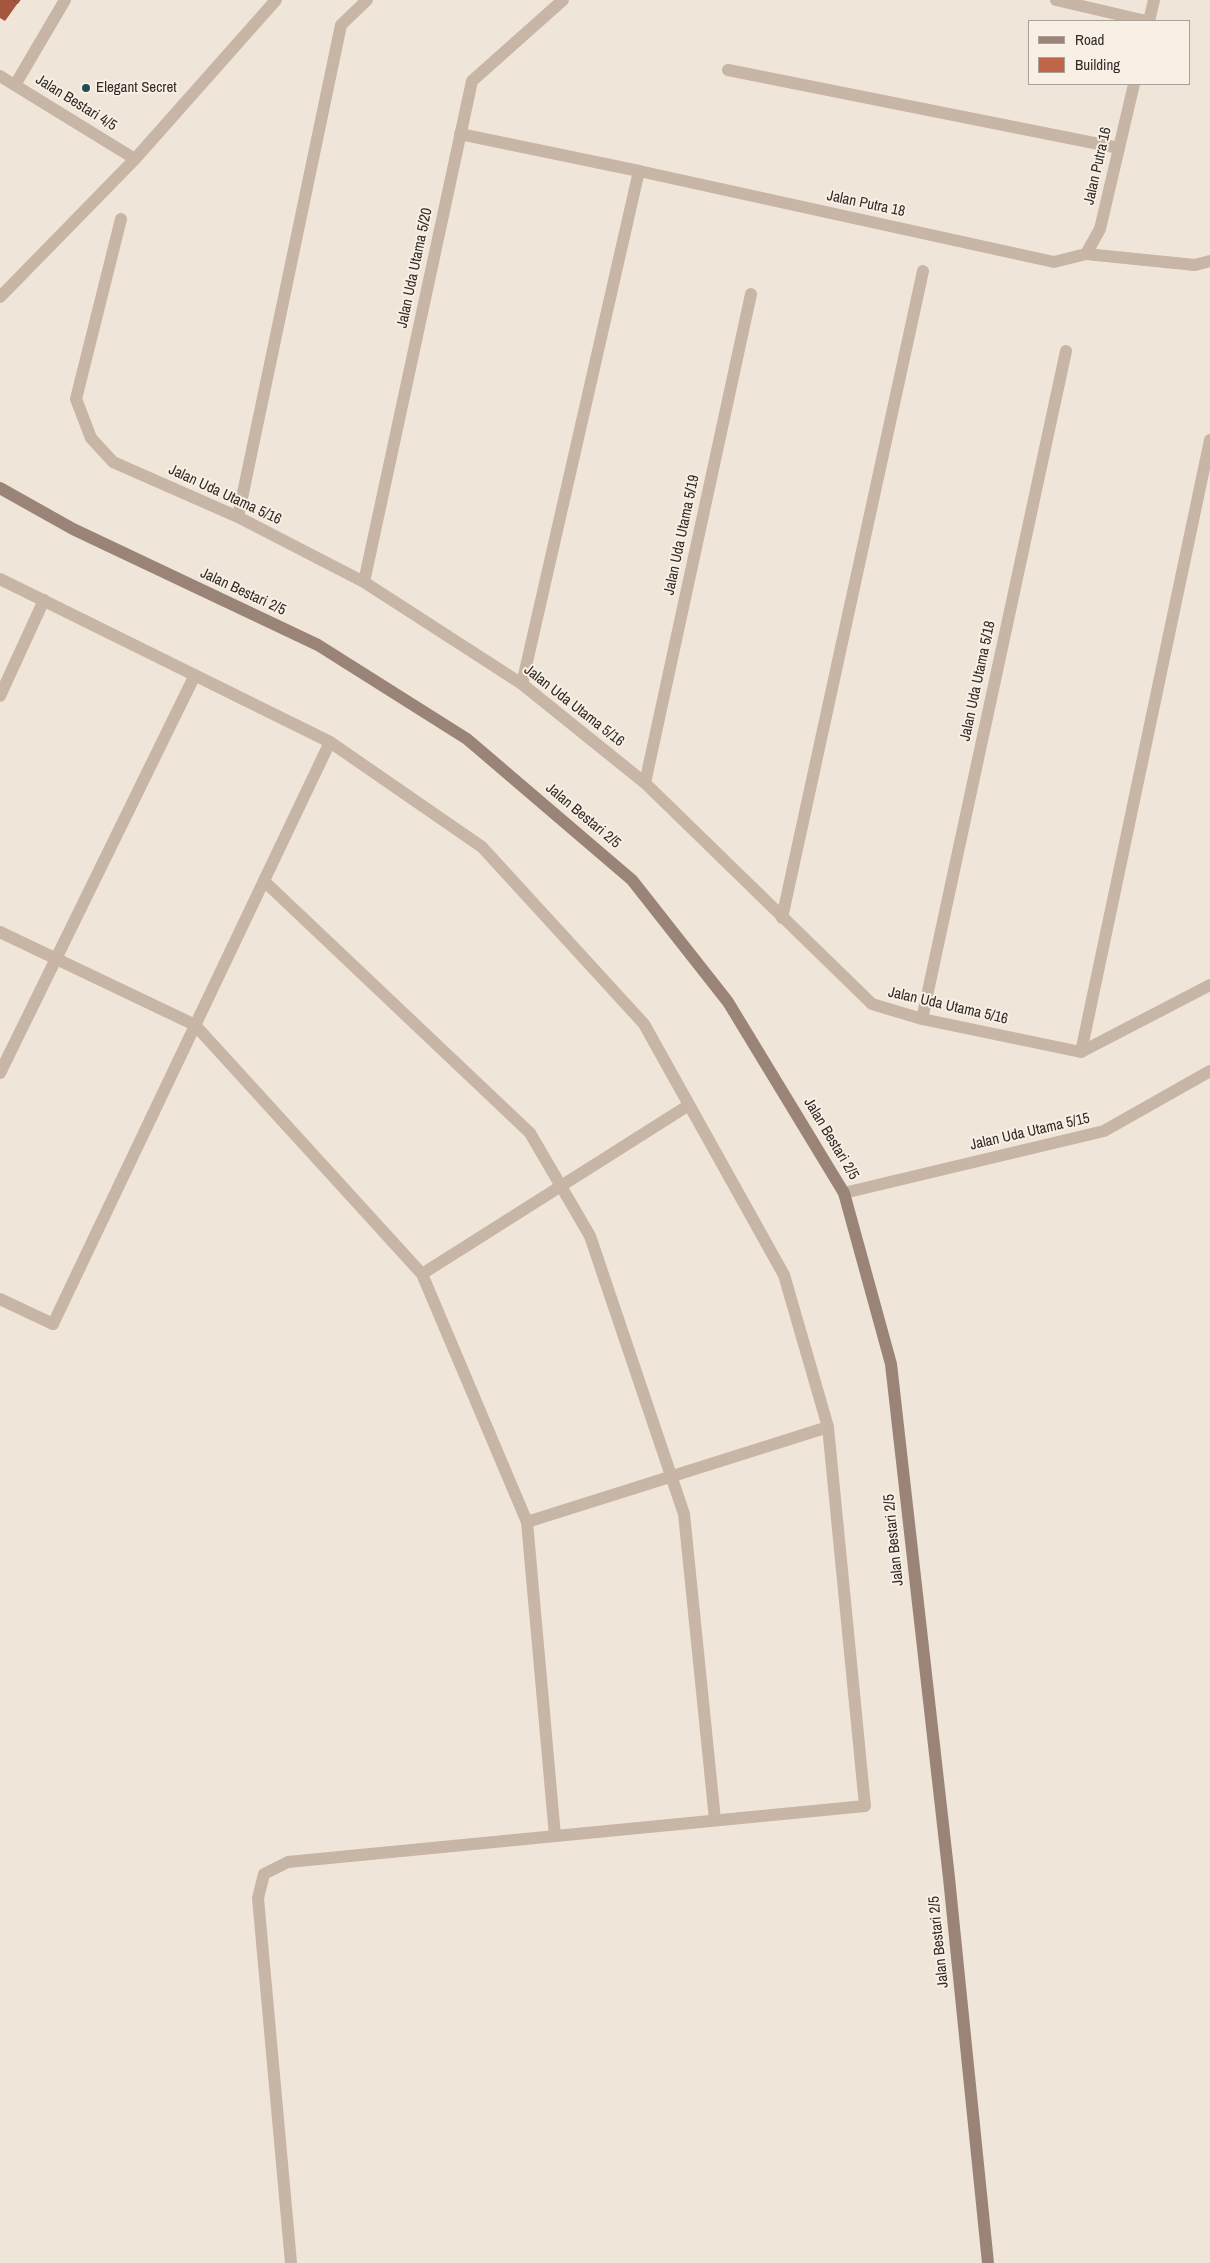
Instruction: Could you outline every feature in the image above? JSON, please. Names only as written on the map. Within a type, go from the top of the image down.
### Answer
[{"type":"street","points":[[15,85],[65,0]]},
{"type":"street","points":[[1,295],[135,159],[276,0]]},
{"type":"street","points":[[238,517],[341,25],[368,0]]},
{"type":"street","name":"Jalan Uda Utama 5/20","points":[[364,582],[472,81],[563,0]]},
{"type":"street","points":[[1056,0],[1143,20]]},
{"type":"street","points":[[1147,20],[1154,0]]},
{"type":"street","points":[[728,70],[1119,148]]},
{"type":"street","name":"Jalan Bestari 4/5","points":[[0,76],[135,159]]},
{"type":"street","name":"Jalan Putra 16","points":[[1086,254],[1100,229],[1134,85]]},
{"type":"street","name":"Jalan Putra 18","points":[[460,134],[639,171],[1054,262],[1086,254],[1195,265],[1210,261]]},
{"type":"street","points":[[522,684],[639,171]]},
{"type":"street","name":"Jalan Uda Utama 5/16","points":[[120,219],[76,399],[91,438],[114,462],[238,517],[364,582],[522,684],[645,783],[872,1004],[922,1018],[1082,1052]]},
{"type":"street","points":[[782,918],[922,271]]},
{"type":"street","name":"Jalan Uda Utama 5/19","points":[[645,783],[751,294]]},
{"type":"street","name":"Jalan Uda Utama 5/18","points":[[922,1018],[1066,351]]},
{"type":"street","points":[[1082,1052],[1210,440]]},
{"type":"street","name":"Jalan Bestari 2/5","points":[[0,488],[73,529],[318,645],[467,739],[632,880],[728,1002],[844,1192],[891,1364],[949,1878],[988,2263]]},
{"type":"street","points":[[0,579],[330,742],[482,847],[644,1024],[784,1275],[828,1427],[866,1806],[288,1862],[264,1874],[258,1898],[291,2263]]},
{"type":"street","points":[[0,696],[44,600]]},
{"type":"street","points":[[0,1073],[195,675]]},
{"type":"street","points":[[0,1299],[53,1324],[330,742]]},
{"type":"street","points":[[264,881],[530,1133],[590,1236],[684,1514],[715,1820]]},
{"type":"street","points":[[0,932],[195,1025],[422,1274],[526,1522],[555,1836]]},
{"type":"street","points":[[1082,1052],[1210,985]]},
{"type":"street","name":"Jalan Uda Utama 5/15","points":[[844,1192],[1104,1131],[1210,1071]]},
{"type":"street","points":[[422,1274],[689,1105]]},
{"type":"street","points":[[526,1522],[828,1427]]},
{"type":"place","name":"Elegant Secret","points":[[86,88]]}]
